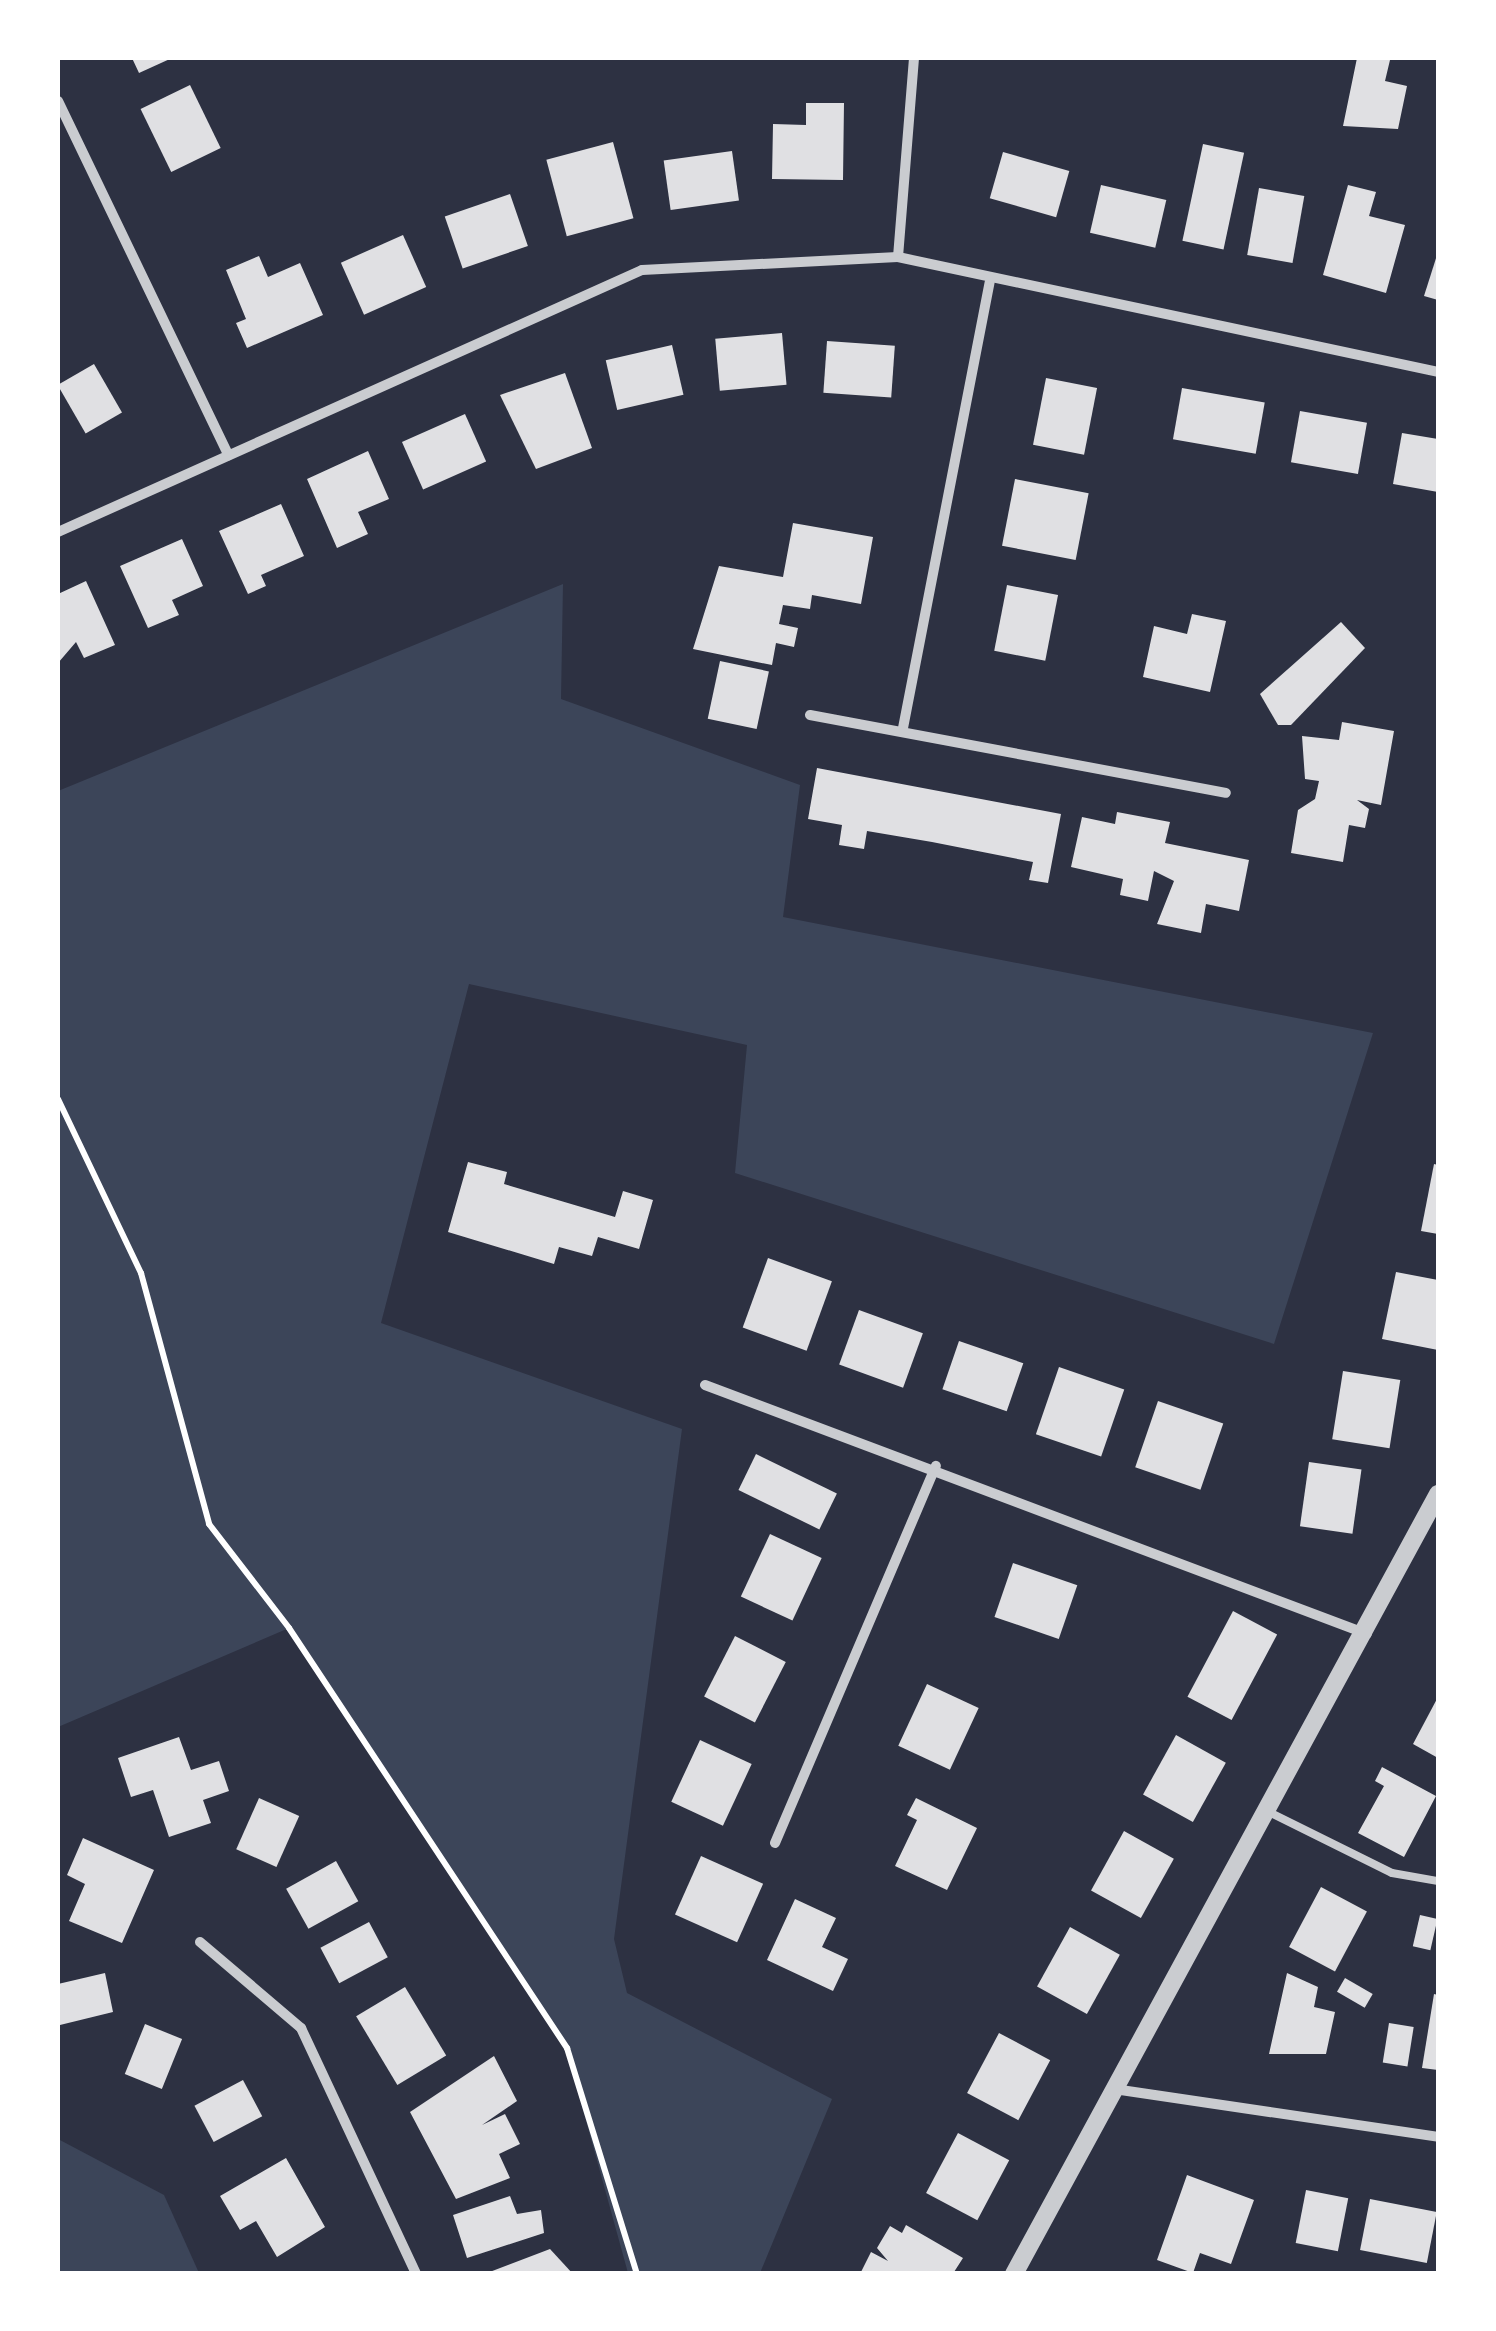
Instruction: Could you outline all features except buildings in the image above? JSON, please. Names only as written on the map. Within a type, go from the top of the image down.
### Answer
[{"type":"street","points":[[898,258],[914,58]]},
{"type":"street","points":[[58,101],[228,455]]},
{"type":"street","points":[[58,532],[642,270],[898,258],[990,282],[1438,372]]},
{"type":"street","points":[[903,728],[990,282]]},
{"type":"street","points":[[810,714],[903,728],[1226,793]]},
{"type":"street","points":[[704,1384],[936,1466],[1368,1635]]},
{"type":"street","points":[[776,1843],[936,1466]]},
{"type":"street","points":[[1014,2274],[1368,1635],[1438,1494]]},
{"type":"street","points":[[200,1942],[301,2028],[416,2274]]},
{"type":"street","points":[[1114,2089],[1438,2137]]},
{"type":"lane","points":[[1269,1812],[1392,1873],[1438,1881]]},
{"type":"path","points":[[58,1100],[141,1273],[208,1524],[289,1628],[566,2048],[637,2274]]},
{"type":"shaded area","points":[[563,584],[561,699],[800,785],[783,917],[1373,1033],[1274,1344],[735,1173],[747,1045],[469,984],[381,1323],[682,1429],[614,1939],[627,1993],[832,2099],[760,2273],[628,2273],[566,2048],[289,1628],[58,1727],[58,791]]},
{"type":"shaded area","points":[[58,2139],[164,2195],[199,2273],[58,2273]]}]
